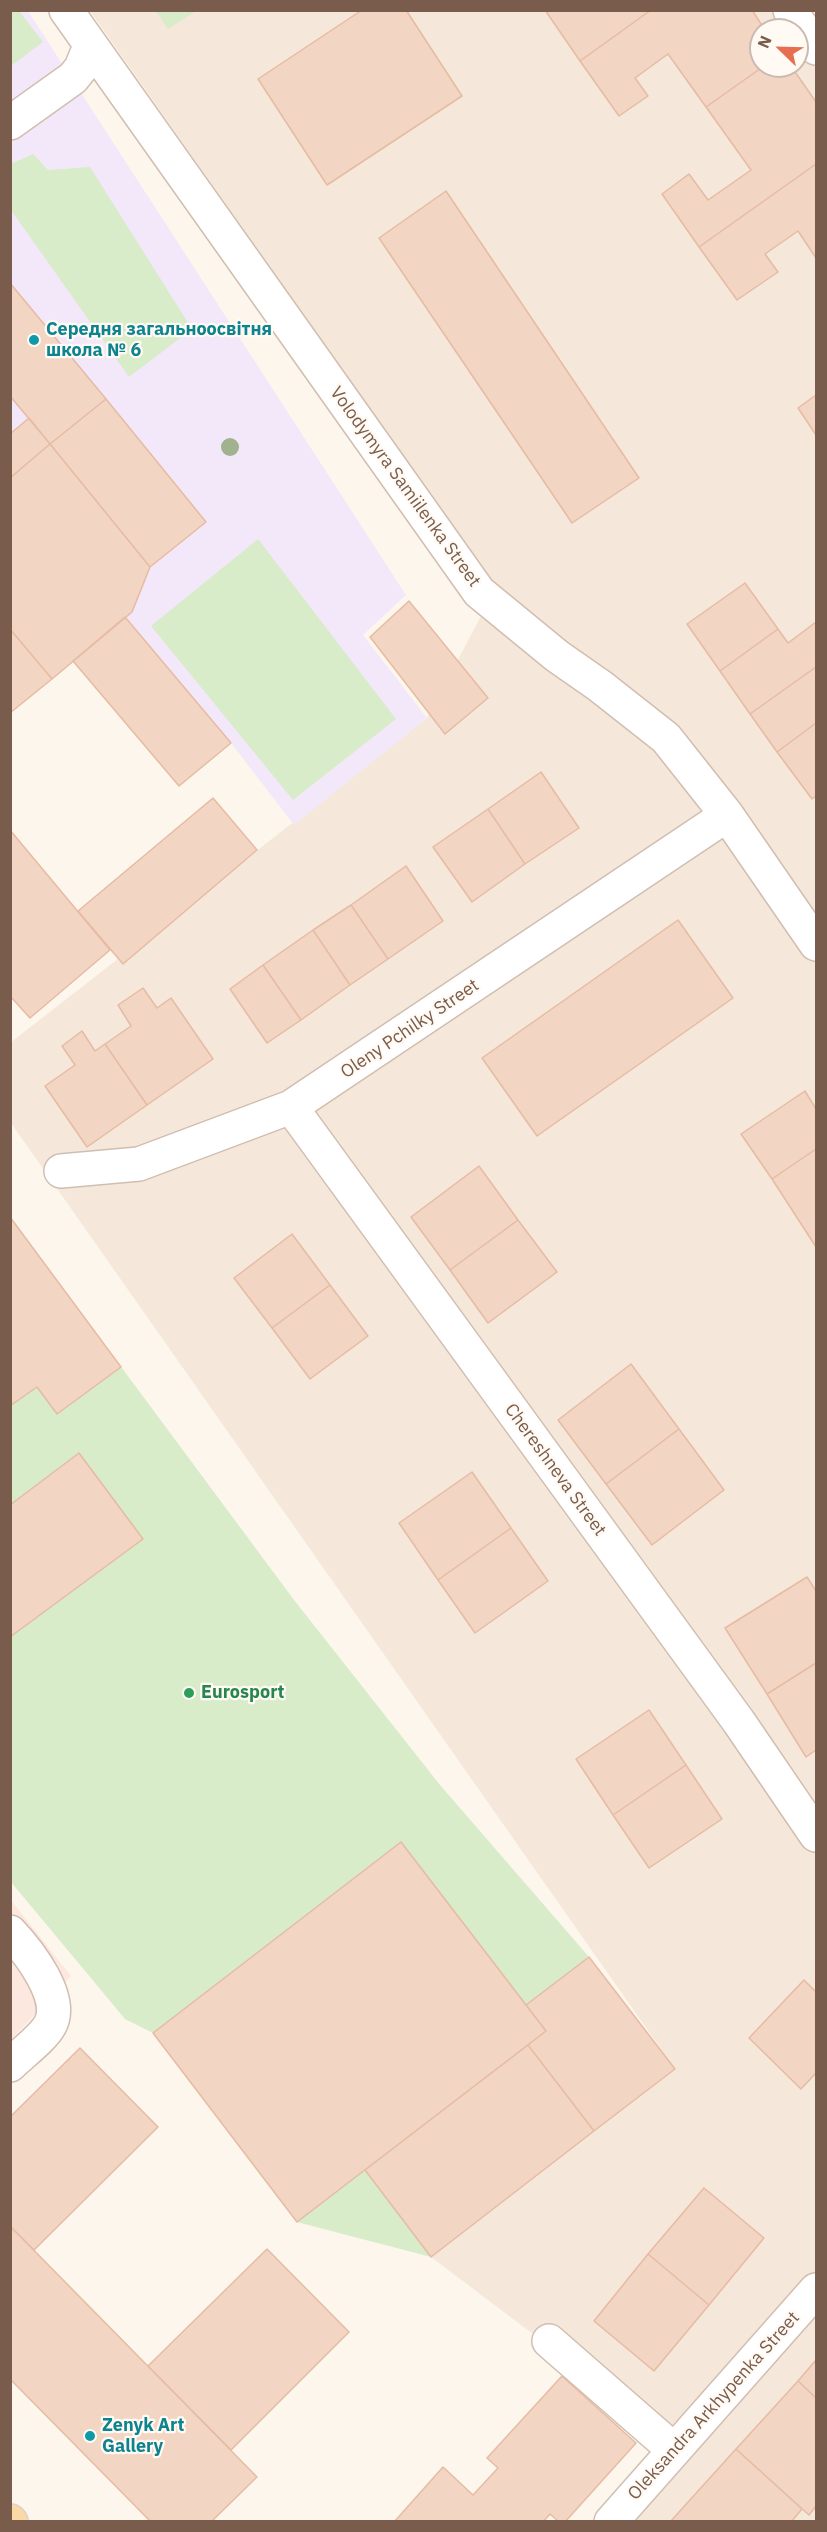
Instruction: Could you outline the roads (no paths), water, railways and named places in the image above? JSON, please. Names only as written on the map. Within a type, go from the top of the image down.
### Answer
[{"type":"street","name":"Volodymyra Samiilenka Street","points":[[66,10],[479,592],[556,657],[600,687],[666,738],[727,815],[816,944]]},
{"type":"street","points":[[790,10],[816,48]]},
{"type":"street","points":[[10,123],[73,78],[81,68],[90,46]]},
{"type":"street","name":"Oleny Pchilky Street","points":[[61,1171],[139,1164],[291,1107],[727,815]]},
{"type":"street","name":"Chereshneva Street","points":[[291,1107],[725,1703],[816,1835]]},
{"type":"street","points":[[10,1932],[27,1951],[53,1996],[51,2025],[10,2065]]},
{"type":"street","name":"Oleksandra Arkhypenka Street","points":[[611,2522],[816,2290]]},
{"type":"street","points":[[549,2342],[674,2450]]},
{"type":"place","name":"Середня загальноосвітня школа № 6","points":[[34,340]]},
{"type":"place","name":"Eurosport","points":[[189,1693]]},
{"type":"place","name":"Zenyk Art Gallery","points":[[90,2436]]}]
